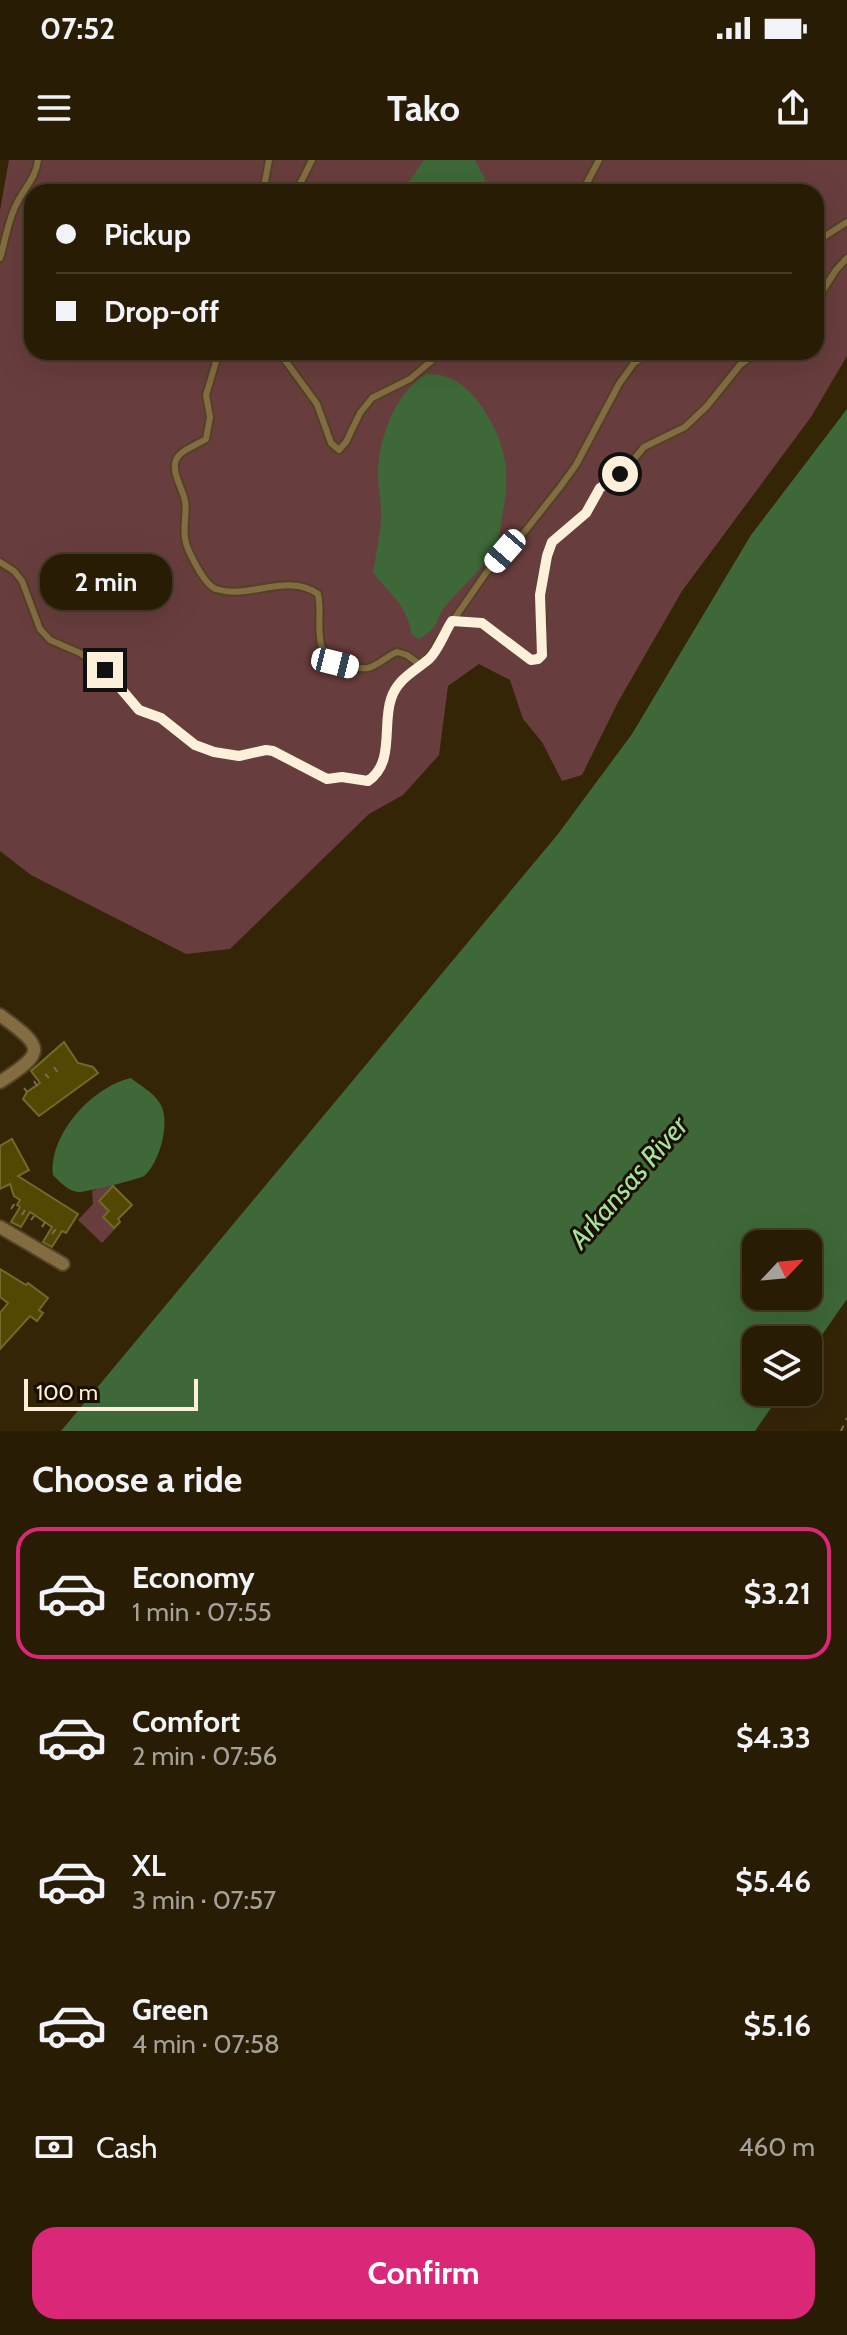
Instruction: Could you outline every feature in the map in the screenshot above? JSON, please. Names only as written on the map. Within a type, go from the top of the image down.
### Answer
[{"type":"street","points":[[0,1015],[27,1036],[34,1045],[35,1055],[31,1062],[0,1082]]},
{"type":"street","points":[[0,1227],[63,1264]]},
{"type":"lane","points":[[29,184],[37,171],[38,160]]},
{"type":"lane","points":[[264,184],[269,160]]},
{"type":"lane","points":[[300,184],[312,160]]},
{"type":"lane","points":[[586,184],[599,160]]},
{"type":"lane","points":[[0,258],[10,221],[24,192]]},
{"type":"lane","points":[[824,237],[847,222]]},
{"type":"lane","points":[[824,289],[847,258]]},
{"type":"lane","points":[[217,360],[206,395],[210,417],[206,439],[175,461],[185,500],[186,544],[204,579],[216,589],[239,591],[283,584],[311,589],[318,594],[320,601],[318,626],[324,656],[335,663],[368,668],[397,652],[419,664]]},
{"type":"lane","points":[[285,360],[317,404],[331,443],[339,450],[372,398],[410,379],[433,360]]},
{"type":"lane","points":[[0,562],[22,581],[40,629],[50,640],[80,653],[105,670],[139,710],[161,718],[195,745],[239,756],[266,750],[281,754],[327,779],[342,777],[368,781],[374,778],[382,762],[390,700],[397,686],[436,651],[452,621],[486,573],[560,487],[576,465],[619,384],[639,360]]},
{"type":"lane","points":[[452,621],[482,623],[531,660],[538,659],[543,647],[540,595],[552,542],[586,513],[600,488],[630,464],[644,447],[685,427],[747,360]]},
{"type":"path","points":[[54,1067],[60,1076]]},
{"type":"path","points":[[45,1074],[49,1078]]},
{"type":"path","points":[[34,1081],[40,1091]]},
{"type":"path","points":[[24,1088],[27,1092]]},
{"type":"path","points":[[11,1209],[15,1203]]},
{"type":"path","points":[[22,1215],[25,1210]]},
{"type":"path","points":[[31,1220],[34,1216]]},
{"type":"path","points":[[42,1227],[47,1219]]},
{"type":"path","points":[[52,1234],[56,1229]]},
{"type":"path","points":[[841,1431],[847,1419]]},
{"type":"shaded area","points":[[9,160],[847,160],[847,356],[811,417],[682,591],[618,702],[582,775],[562,781],[542,742],[523,719],[510,680],[479,664],[448,686],[439,755],[403,795],[369,814],[230,949],[186,954],[31,875],[0,851],[0,210]]},
{"type":"shaded area","points":[[112,1183],[115,1186],[99,1201],[109,1211],[103,1218],[115,1229],[102,1243],[78,1220],[93,1204],[92,1191]]},
{"type":"water","points":[[424,160],[475,160],[486,184],[408,184]]},
{"type":"water","points":[[427,374],[445,376],[459,383],[482,407],[502,447],[506,486],[498,541],[494,549],[443,609],[432,630],[419,639],[412,635],[402,607],[373,572],[381,522],[378,472],[382,444],[398,403]]},
{"type":"water","name":"Arkansas River","points":[[847,409],[847,1299],[822,1335],[822,1326],[742,1326],[742,1406],[772,1406],[755,1431],[61,1431],[558,834],[632,734],[751,535]]},
{"type":"water","points":[[131,1078],[153,1095],[163,1110],[162,1140],[150,1170],[140,1178],[82,1192],[64,1186],[53,1175],[58,1144],[66,1129],[76,1114],[102,1091]]},
{"type":"building","points":[[64,1042],[78,1063],[93,1067],[98,1073],[39,1116],[23,1099],[40,1083],[31,1071]]},
{"type":"building","points":[[12,1139],[29,1170],[18,1176],[78,1214],[52,1247],[43,1242],[52,1227],[30,1212],[21,1227],[11,1222],[20,1207],[17,1205],[20,1200],[14,1196],[10,1184],[0,1189],[0,1146]]},
{"type":"building","points":[[113,1186],[132,1205],[114,1228],[103,1217],[109,1211],[99,1201]]},
{"type":"building","points":[[0,1269],[26,1285],[28,1283],[48,1298],[39,1310],[43,1313],[37,1321],[30,1316],[0,1349],[0,1313],[8,1303],[0,1297]]},
{"type":"route","points":[[105,670],[139,710],[148,716],[161,718],[195,745],[239,756],[273,751],[327,779],[342,777],[368,781],[374,778],[382,762],[390,700],[397,686],[436,651],[438,642],[452,621],[482,623],[531,660],[542,655],[540,595],[552,542],[586,513],[600,488],[620,474]]}]
